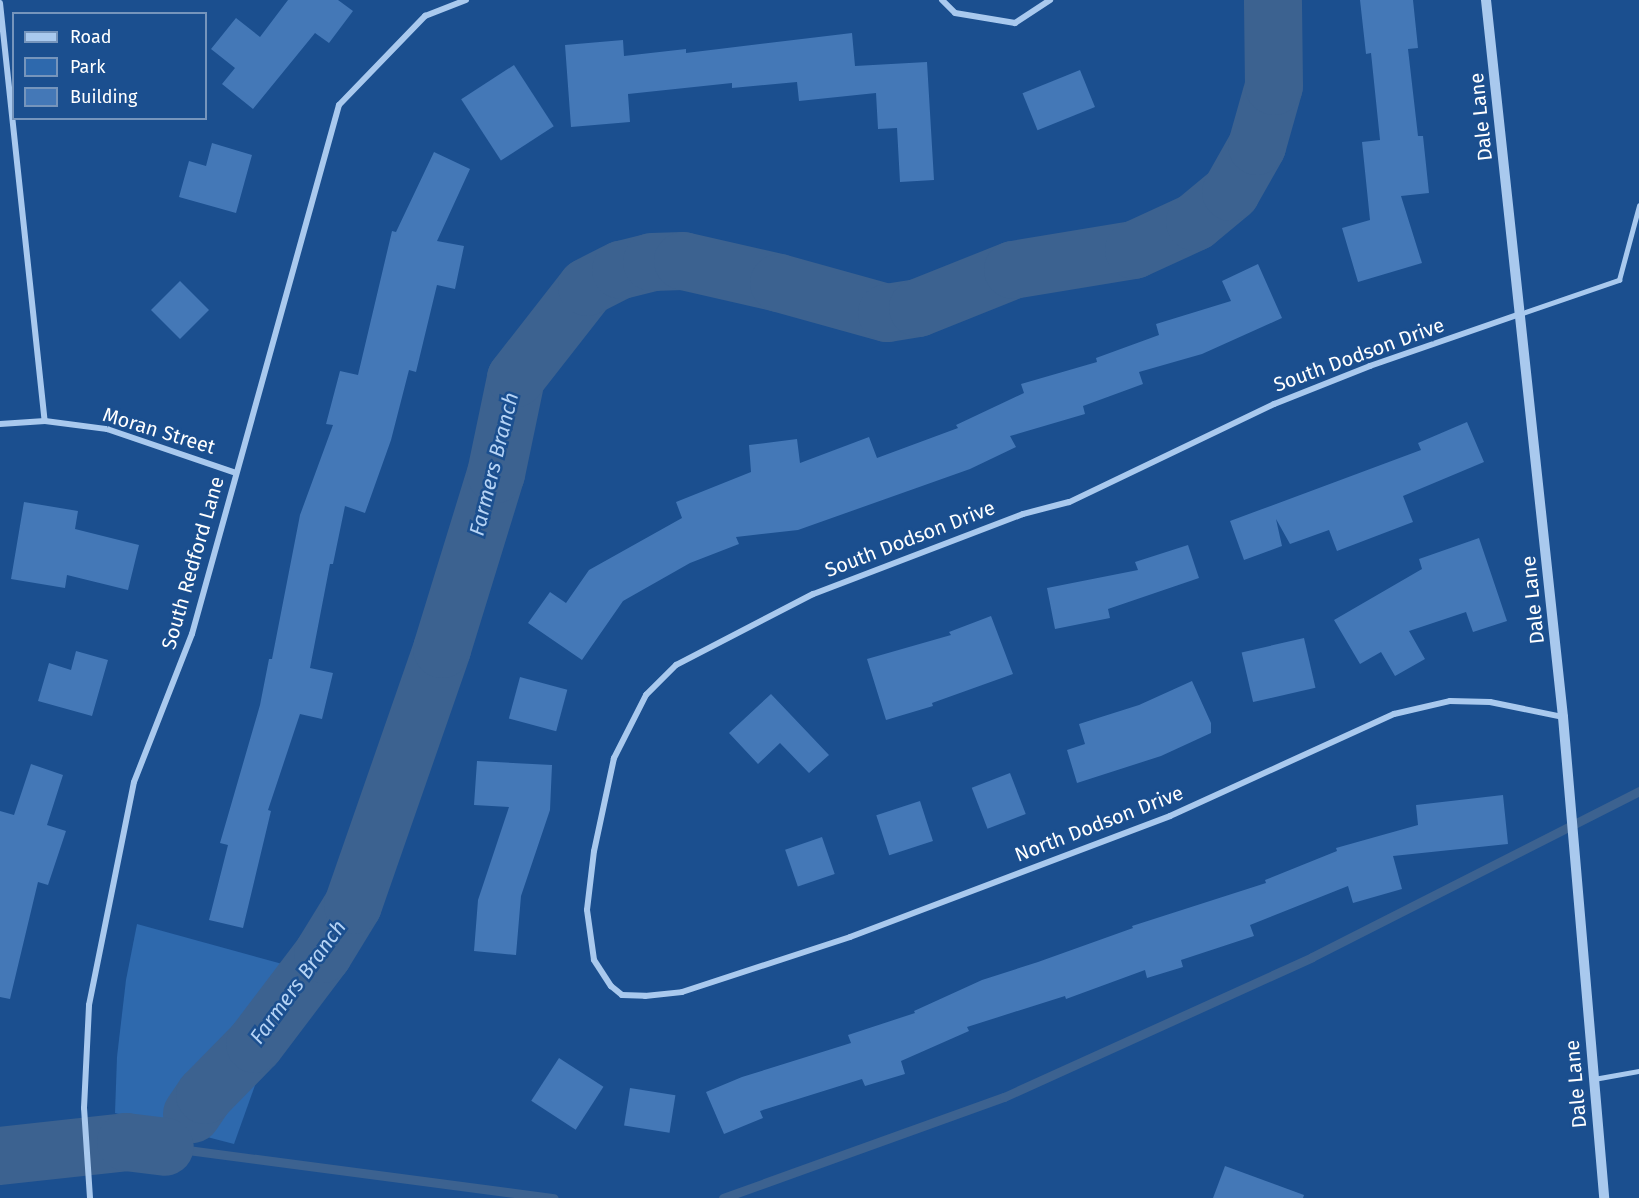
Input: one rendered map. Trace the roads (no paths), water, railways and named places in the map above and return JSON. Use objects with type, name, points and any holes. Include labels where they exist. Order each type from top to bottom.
[{"type":"street","name":"South Redford Lane","points":[[90,1197],[84,1108],[89,1005],[134,782],[192,634],[339,105],[425,16],[466,0]]},
{"type":"street","points":[[942,0],[955,13],[1015,23],[1050,0]]},
{"type":"street","name":"Dale Lane","points":[[1486,0],[1563,717],[1604,1198]]},
{"type":"street","points":[[0,3],[12,114]]},
{"type":"street","points":[[13,120],[45,421]]},
{"type":"street","name":"South Dodson Drive","points":[[645,996],[622,995],[611,986],[594,960],[587,910],[594,851],[614,758],[646,695],[676,665],[813,594],[1023,514],[1069,502],[1274,404],[1370,366],[1520,314]]},
{"type":"street","name":"Moran Street","points":[[0,424],[45,421],[107,429],[236,473]]},
{"type":"street","name":"North Dodson Drive","points":[[645,996],[682,992],[850,937],[1170,816],[1394,714],[1450,701],[1490,702],[1563,717]]},
{"type":"lane","points":[[1520,314],[1618,280],[1639,206]]},
{"type":"lane","points":[[1594,1079],[1639,1071]]},
{"type":"waterway","name":"Farmers Branch","points":[[192,1114],[205,1095],[255,1044],[323,954],[353,905],[442,649],[496,474],[516,378],[587,287],[621,270],[652,262],[683,261],[779,283],[887,313],[918,308],[1013,270],[1134,250],[1195,222],[1231,192],[1257,146],[1274,86],[1273,0]]},
{"type":"waterway","points":[[723,1198],[1004,1097],[1312,957],[1639,791]]},
{"type":"waterway","points":[[165,1147],[183,1127]]},
{"type":"waterway","name":"Farmers Branch","points":[[0,1156],[126,1142],[165,1147]]},
{"type":"waterway","points":[[165,1147],[554,1198]]}]
